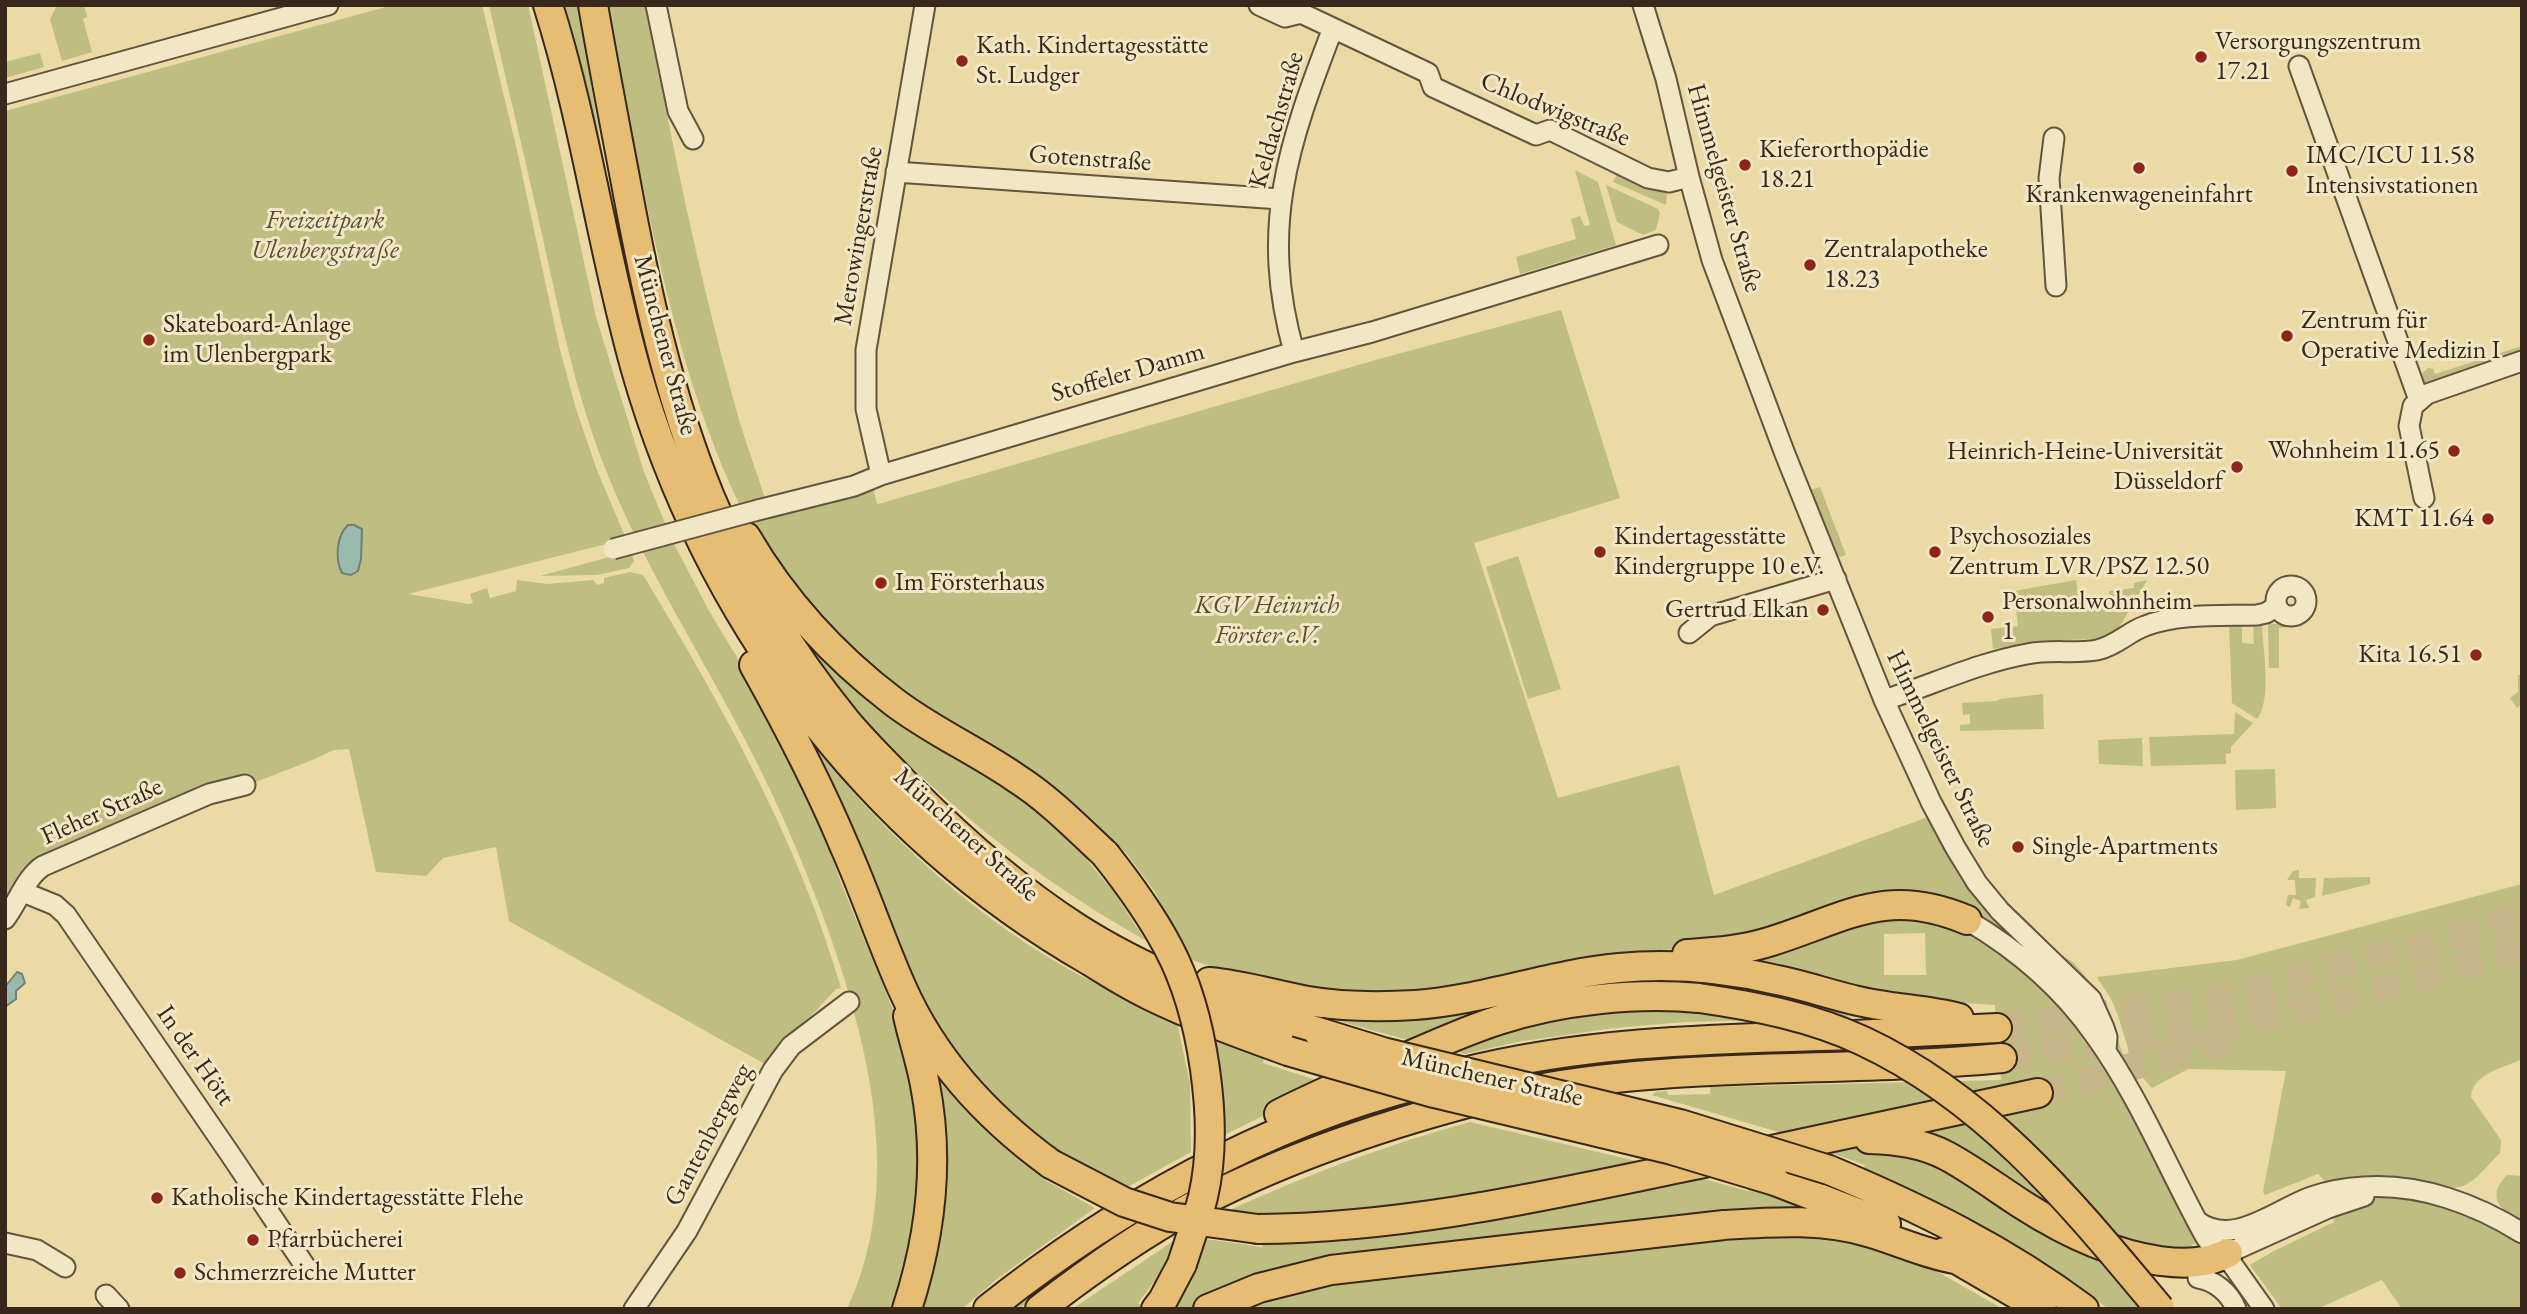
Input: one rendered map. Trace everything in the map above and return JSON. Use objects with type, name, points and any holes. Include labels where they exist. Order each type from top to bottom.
[{"type":"highway","name":"Münchener Straße","points":[[548,5],[567,68],[617,299],[646,402],[677,488],[708,557],[738,611],[784,681],[845,760],[890,809],[942,858],[1007,909],[1067,948],[1145,994],[1214,1025],[1288,1051],[1434,1093],[1584,1127],[1684,1153],[1775,1181],[1902,1230],[1960,1260],[2042,1309]]},
{"type":"highway","name":"Münchener Straße","points":[[593,5],[649,302],[676,397],[702,474],[736,553],[759,596],[810,674],[866,743],[949,828],[1010,882],[1079,929],[1172,979],[1257,1013],[1383,1052],[1680,1124],[1829,1170],[1908,1203],[1976,1238],[2084,1309]]},
{"type":"highway","points":[[702,474],[722,488],[748,540],[784,595],[828,645],[863,678],[897,704],[1020,780],[1054,806],[1105,854],[1131,887],[1169,949],[1196,1028],[1207,1085],[1209,1147],[1203,1196],[1182,1264],[1160,1305]]},
{"type":"highway","points":[[738,611],[748,655],[827,805],[903,990],[925,1031],[972,1096],[1007,1131],[1051,1164],[1124,1202],[1170,1217],[1258,1229],[1307,1229],[1400,1220],[1520,1200],[1839,1137],[2038,1093]]},
{"type":"highway","points":[[1172,979],[1233,984],[1268,993],[1348,1005],[1415,1005],[1480,995],[1580,974],[1651,965],[1685,954],[1745,948],[1866,907],[1907,904],[1930,907],[1967,920]]},
{"type":"highway","points":[[989,1309],[1020,1284],[1100,1229],[1228,1155],[1344,1107],[1407,1087],[1480,1068],[1620,1045],[1740,1037],[1997,1028],[1952,1016],[1854,1000],[1777,979],[1727,970],[1651,965]]},
{"type":"highway","points":[[903,990],[928,1104],[933,1181],[924,1249],[907,1309]]},
{"type":"highway","points":[[1228,1155],[1248,1132],[1292,1108],[1440,1042],[1501,1019],[1544,1009],[1611,999],[1666,995],[1772,1010],[1861,1040],[1927,1076],[1987,1120],[2070,1201],[2160,1309]]},
{"type":"highway","points":[[1040,1309],[1096,1266],[1191,1208],[1273,1170],[1352,1138],[1447,1108],[1561,1084],[1629,1076],[1727,1069],[1937,1065],[2002,1058]]},
{"type":"highway","points":[[1839,1137],[1892,1139],[1921,1145],[1945,1155],[2060,1228],[2139,1258],[2189,1264],[2212,1260],[2233,1241]]},
{"type":"highway","points":[[1208,1309],[1259,1288],[1331,1270],[1724,1225],[1784,1222],[1839,1227],[1869,1232],[1918,1251],[1960,1260]]},
{"type":"street","points":[[5,94],[269,13],[328,5]]},
{"type":"street","points":[[656,5],[678,111],[693,139]]},
{"type":"street","name":"Merowingerstraße","points":[[881,475],[866,409],[866,349],[925,5]]},
{"type":"street","name":"Chlodwigstraße","points":[[1259,5],[1285,17],[1302,9],[1333,28],[1428,73],[1433,87],[1536,135],[1550,130],[1659,182],[1689,177]]},
{"type":"street","name":"Himmelgeister Straße","points":[[1643,5],[1666,79],[1712,260],[1785,454],[1884,700],[1931,802],[1966,865],[2000,911],[2091,999],[2104,1028],[2106,1051],[2151,1130],[2197,1221],[2211,1245],[2233,1241],[2232,1264],[2264,1309]]},
{"type":"street","name":"Keldachstraße","points":[[1294,352],[1281,294],[1278,257],[1280,199],[1296,128],[1333,28]]},
{"type":"street","points":[[2299,66],[2419,400]]},
{"type":"street","points":[[2054,138],[2049,178],[2056,286]]},
{"type":"street","name":"Gotenstraße","points":[[896,172],[1280,199]]},
{"type":"street","name":"Stoffeler Damm","points":[[613,549],[854,486],[881,475],[1294,352],[1372,332],[1658,245]]},
{"type":"street","points":[[2424,498],[2409,426],[2412,411],[2419,400],[2427,394],[2522,361]]},
{"type":"street","points":[[1689,633],[1710,616],[1836,579]]},
{"type":"street","points":[[1884,700],[1997,660],[2030,653],[2095,650],[2121,640],[2143,626],[2197,617],[2257,615],[2277,606]]},
{"type":"street","name":"Fleher Straße","points":[[5,919],[33,872],[43,866],[209,794],[245,785]]},
{"type":"street","name":"In der Hött","points":[[23,892],[55,905],[66,915],[307,1269]]},
{"type":"street","points":[[1967,920],[2008,947],[2037,971],[2078,1013],[2106,1051]]},
{"type":"street","name":"Gantenbergweg","points":[[634,1309],[687,1231],[773,1070],[791,1046],[849,1002]]},
{"type":"street","points":[[2233,1241],[2348,1200],[2384,1193],[2432,1194],[2484,1211],[2522,1233]]},
{"type":"street","points":[[5,1243],[37,1250],[65,1268]]},
{"type":"street","points":[[2198,1278],[2207,1279],[2228,1294],[2236,1309]]},
{"type":"green space","points":[[57,5],[84,5],[87,17],[83,19],[92,52],[62,61],[50,19]]},
{"type":"green space","name":"Freizeitpark Ulenbergstraße","points":[[393,5],[482,5],[516,146],[559,346],[576,409],[597,470],[626,539],[408,594],[469,604],[473,603],[470,594],[487,588],[490,598],[516,591],[517,580],[547,584],[593,580],[597,585],[604,583],[604,578],[630,572],[643,575],[756,775],[803,879],[841,988],[836,989],[812,1015],[785,1038],[770,1067],[509,921],[496,847],[443,858],[426,876],[376,872],[349,749],[334,750],[41,865],[5,918],[5,111]]},
{"type":"green space","points":[[489,5],[528,5],[596,317],[644,472],[672,540],[709,611],[741,664],[822,825],[841,883],[903,1034],[916,1085],[920,1219],[895,1309],[847,1309],[865,1262],[874,1214],[877,1165],[867,1067],[842,970],[811,884],[768,785],[638,541],[603,463],[565,337]]},
{"type":"green space","points":[[564,5],[578,5],[618,239],[652,378],[684,470],[724,558],[773,641],[829,719],[893,791],[963,857],[1040,915],[1124,965],[1168,987],[1306,1040],[1297,1045],[1195,1005],[1135,977],[1054,930],[978,875],[909,813],[845,744],[789,670],[739,591],[697,508],[663,421],[646,370],[619,267]]},
{"type":"green space","points":[[606,5],[647,5],[675,155],[708,304],[738,415],[767,504],[741,508],[692,383],[658,254]]},
{"type":"green space","points":[[40,53],[44,67],[5,78],[5,62]]},
{"type":"green space","points":[[1575,170],[1598,182],[1616,245],[1520,274],[1516,257],[1576,239],[1571,219],[1580,216],[1584,226],[1590,225]]},
{"type":"green space","points":[[1619,170],[1667,191],[1666,205],[1613,182]]},
{"type":"green space","points":[[1606,185],[1658,209],[1660,213],[1656,230],[1643,235],[1617,222]]},
{"type":"green space","name":"KGV Heinrich Förster e.V.","points":[[1561,310],[1620,498],[1474,543],[1558,798],[1679,765],[1714,895],[1928,817],[1948,852],[2053,970],[1958,909],[1705,947],[1603,954],[1521,971],[1458,989],[1382,997],[1256,982],[1189,959],[1155,892],[1127,854],[1108,836],[875,674],[818,621],[756,538],[747,521],[873,487],[877,504],[882,503],[1379,359]]},
{"type":"green space","points":[[2522,346],[2522,354],[2429,387],[2415,380],[2428,368],[2433,369],[2435,374]]},
{"type":"green space","points":[[1820,487],[1846,555],[1836,558],[1810,490]]},
{"type":"green space","points":[[631,551],[634,561],[629,568],[597,575],[540,576]]},
{"type":"green space","points":[[1518,556],[1561,689],[1528,699],[1486,567]]},
{"type":"green space","points":[[2076,580],[2081,611],[2110,607],[2109,591],[2134,588],[2134,583],[2147,580],[2117,631],[2094,639],[2037,641],[1993,649],[1991,629],[2018,626],[2014,591]]},
{"type":"green space","points":[[2253,623],[2262,625],[2266,674],[2262,711],[2257,719],[2232,703],[2229,624],[2242,624],[2242,643],[2254,644]]},
{"type":"green space","points":[[2268,624],[2287,624],[2287,627],[2279,628],[2279,668],[2269,668]]},
{"type":"green space","points":[[793,625],[991,771],[1092,856],[1087,860],[1113,891],[1145,940],[1026,863],[944,796],[855,712],[822,670]]},
{"type":"green space","points":[[2518,675],[2522,675],[2522,704],[2517,708],[2510,698],[2518,692]]},
{"type":"green space","points":[[2043,694],[2044,729],[1960,731],[1960,725],[1970,724],[1970,714],[1963,715],[1962,703]]},
{"type":"green space","points":[[2235,712],[2253,723],[2231,747],[2231,753],[2226,754],[2226,764],[2151,766],[2149,737],[2234,734]]},
{"type":"green space","points":[[805,732],[889,831],[991,919],[1063,966],[1177,1022],[1190,1084],[1191,1152],[1126,1188],[1086,1171],[1001,1114],[931,1021]]},
{"type":"green space","points":[[2142,738],[2143,766],[2099,764],[2098,740]]},
{"type":"green space","points":[[2275,769],[2276,808],[2236,810],[2235,770]]},
{"type":"green space","points":[[2299,870],[2299,878],[2316,878],[2315,897],[2306,900],[2309,908],[2299,909],[2301,901],[2293,898],[2290,907],[2286,905],[2288,895],[2296,895],[2295,880],[2287,880],[2293,871]]},
{"type":"green space","points":[[2370,877],[2370,884],[2322,896],[2324,878]]},
{"type":"green space","points":[[2522,884],[2522,1059],[2483,1077],[2473,1089],[2471,1097],[2501,1140],[2500,1153],[2474,1180],[2459,1187],[2328,1184],[2318,1174],[2265,1195],[2263,1192],[2286,1071],[2188,1069],[2152,1088],[2137,1067],[2112,1001],[2097,977],[2237,960]]},
{"type":"green space","points":[[1937,914],[2002,949],[2056,997],[2098,1053],[2128,1105],[2204,1254],[2195,1243],[2190,1247],[2196,1256],[2124,1248],[1992,1111],[1785,1134],[1652,1095],[1667,1091],[1668,1095],[1710,1094],[1710,1087],[2001,1080],[1995,1005],[1915,1000],[1734,963],[1839,920]],"holes":[[[1925,933],[1926,975],[1884,975],[1884,934]]]},
{"type":"green space","points":[[2063,956],[2074,963],[2102,997],[2112,1017],[2121,1050],[2133,1072],[2131,1076],[2121,1058],[2113,1029]]},
{"type":"green space","points":[[1716,978],[1867,1017],[1831,1016],[1699,987],[1419,1043],[1282,1007],[1604,979]]},
{"type":"green space","points":[[1646,1004],[1761,1020],[1614,1028],[1517,1042],[1465,1054],[1440,1048],[1526,1020]]},
{"type":"green space","points":[[1211,1039],[1264,1058],[1263,1063],[1329,1084],[1222,1136]]},
{"type":"green space","points":[[1729,1052],[1753,1053],[1631,1062],[1546,1073],[1534,1070],[1589,1062]]},
{"type":"green space","points":[[934,1069],[987,1127],[1047,1176],[1045,1180],[1095,1208],[997,1279],[962,1309],[917,1309]]},
{"type":"green space","points":[[1398,1103],[1409,1106],[1218,1181],[1219,1175],[1312,1134]]},
{"type":"green space","points":[[1965,1117],[2008,1154],[2081,1231],[2034,1206],[1953,1153],[1902,1135],[1902,1130],[1907,1129],[1908,1134],[1933,1130],[1932,1124]]},
{"type":"green space","points":[[1470,1122],[1645,1163],[1455,1202],[1304,1220],[1223,1213],[1345,1162]]},
{"type":"green space","points":[[1864,1144],[1905,1147],[2097,1249],[2146,1309],[2109,1309],[2003,1238],[1943,1205],[1863,1169],[1865,1165],[1827,1151]]},
{"type":"green space","points":[[2507,1175],[2522,1176],[2522,1223],[2498,1203],[2497,1190]]},
{"type":"green space","points":[[1697,1177],[1748,1191],[1750,1187],[1849,1221],[1810,1217],[1216,1298],[1194,1309],[1173,1309],[1206,1239],[1262,1247],[1263,1242]]},
{"type":"green space","points":[[2379,1196],[2419,1200],[2454,1210],[2522,1242],[2522,1309],[2402,1309],[2382,1280],[2317,1309],[2282,1309],[2250,1265],[2334,1222],[2332,1213],[2361,1200]]},
{"type":"green space","points":[[1133,1222],[1140,1224],[1019,1309],[1012,1309],[1065,1267]]},
{"type":"green space","points":[[1774,1234],[1851,1240],[1915,1259],[2003,1309],[1238,1309],[1318,1285],[1710,1237]]},
{"type":"green space","points":[[1175,1240],[1157,1278],[1138,1303],[1143,1307],[1141,1309],[1072,1309]]},
{"type":"water","points":[[348,525],[362,529],[361,559],[358,571],[351,575],[342,573],[338,555],[341,535]]},
{"type":"water","points":[[17,972],[22,974],[25,983],[16,991],[16,999],[5,1007],[5,987]]},
{"type":"tunnel","points":[[1997,1028],[2249,992],[2522,917]]},
{"type":"tunnel","points":[[2002,1058],[2157,1037],[2249,1020],[2386,988],[2522,949]]},
{"type":"tunnel","points":[[2038,1093],[2231,1039]]},
{"type":"place","name":"Versorgungszentrum 17.21","points":[[2201,57]]},
{"type":"place","name":"Kath. Kindertagesstätte St. Ludger","points":[[962,61]]},
{"type":"place","name":"Kieferorthopädie 18.21","points":[[1745,165]]},
{"type":"place","name":"Krankenwageneinfahrt","points":[[2139,168]]},
{"type":"place","name":"IMC/ICU 11.58 Intensivstationen","points":[[2292,171]]},
{"type":"place","name":"Zentralapotheke 18.23","points":[[1810,265]]},
{"type":"place","name":"Zentrum für Operative Medizin I","points":[[2287,336]]},
{"type":"place","name":"Skateboard-Anlage im Ulenbergpark","points":[[149,340]]},
{"type":"place","name":"Wohnheim 11.65","points":[[2454,451]]},
{"type":"place","name":"Heinrich-Heine-Universität Düsseldorf","points":[[2237,467]]},
{"type":"place","name":"KMT 11.64","points":[[2488,519]]},
{"type":"place","name":"Kindertagesstätte Kindergruppe 10 e.V.","points":[[1600,552]]},
{"type":"place","name":"Psychosoziales Zentrum LVR/PSZ 12.50","points":[[1935,552]]},
{"type":"place","name":"Im Försterhaus","points":[[881,583]]},
{"type":"place","name":"Gertrud Elkan","points":[[1823,610]]},
{"type":"place","name":"Personalwohnheim 1","points":[[1988,617]]},
{"type":"place","name":"Kita 16.51","points":[[2476,655]]},
{"type":"place","name":"Single-Apartments","points":[[2018,847]]},
{"type":"place","name":"Katholische Kindertagesstätte Flehe","points":[[157,1198]]},
{"type":"place","name":"Pfarrbücherei","points":[[253,1240]]},
{"type":"place","name":"Schmerzreiche Mutter","points":[[180,1273]]}]
